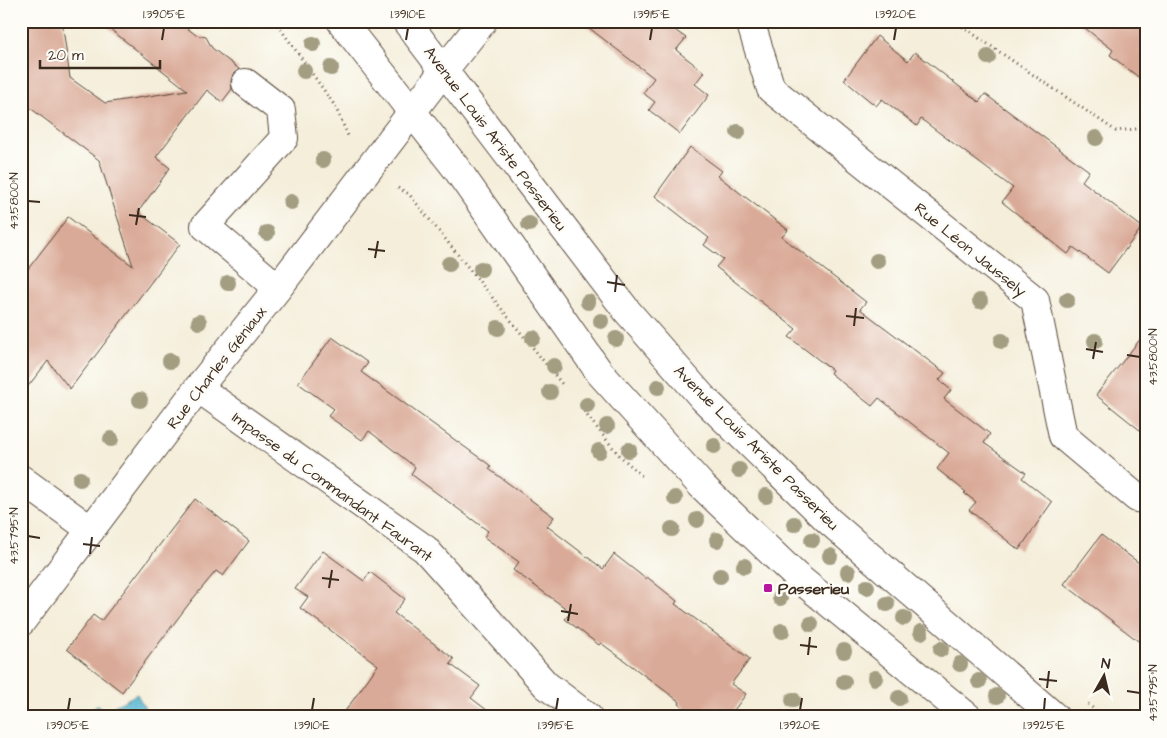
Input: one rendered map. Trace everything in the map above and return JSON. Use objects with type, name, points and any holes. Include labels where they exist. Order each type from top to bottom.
[{"type":"street","points":[[341,21],[456,168],[600,372],[702,486],[795,575],[968,717]]},
{"type":"street","name":"Avenue Louis Ariste Passerieu","points":[[406,21],[627,310],[703,398],[829,521],[1054,717]]},
{"type":"street","name":"Rue Charles Géniaux","points":[[21,622],[198,388],[278,288],[483,21]]},
{"type":"street","name":"Rue Léon Jaussely","points":[[752,25],[770,89],[1035,300],[1063,436],[1138,498],[1146,500]]},
{"type":"street","points":[[246,83],[281,110],[284,138],[205,226],[278,288]]},
{"type":"street","name":"Impasse du Commandant Faurant","points":[[198,388],[425,549],[546,685],[588,717]]},
{"type":"street","points":[[21,479],[91,530]]},
{"type":"path","points":[[275,21],[335,106],[352,143]]},
{"type":"path","points":[[752,25],[846,21]]},
{"type":"path","points":[[954,21],[1116,131],[1146,128]]},
{"type":"water","points":[[137,694],[148,714],[144,717],[95,717],[91,709],[99,705],[103,712]]},
{"type":"building","points":[[21,21],[62,21],[70,78],[105,103],[187,90],[100,21],[178,21],[196,35],[206,37],[212,48],[239,69],[233,74],[231,81],[232,89],[222,102],[207,90],[156,157],[170,168],[138,212],[180,244],[70,389],[48,361],[21,395],[21,278],[68,217],[133,266],[99,160],[21,101]]},
{"type":"building","points":[[580,21],[662,21],[686,38],[676,50],[704,72],[695,84],[709,95],[680,134],[649,110],[655,102],[643,93],[654,78]]},
{"type":"building","points":[[1076,21],[1146,21],[1146,83],[1110,55],[1113,50]]},
{"type":"building","points":[[877,36],[908,61],[915,52],[979,102],[985,94],[1089,171],[1082,181],[1142,227],[1108,273],[1073,247],[1068,254],[1002,202],[1013,188],[921,119],[917,126],[882,99],[876,106],[844,80]]},
{"type":"building","points":[[690,147],[722,171],[718,176],[788,230],[782,237],[866,302],[860,309],[945,373],[939,380],[951,390],[944,399],[990,434],[984,443],[1026,473],[1022,478],[1052,502],[1019,550],[969,510],[976,502],[937,469],[949,453],[879,398],[872,406],[830,373],[832,370],[789,337],[796,329],[716,267],[723,259],[704,245],[709,238],[655,196]]},
{"type":"building","points":[[1146,332],[1146,435],[1096,395]]},
{"type":"building","points":[[332,337],[368,363],[361,372],[491,466],[489,469],[554,517],[547,526],[603,569],[614,554],[677,601],[675,604],[750,659],[731,684],[746,694],[729,717],[696,717],[679,704],[680,702],[601,643],[599,645],[565,619],[571,612],[513,570],[519,562],[484,537],[488,531],[411,474],[415,467],[369,431],[362,440],[328,416],[334,409],[298,383]]},
{"type":"building","points":[[195,499],[249,541],[223,576],[216,571],[122,692],[67,649],[93,615],[101,621]]},
{"type":"building","points":[[1101,535],[1146,568],[1146,647],[1064,584]]},
{"type":"building","points":[[323,551],[364,581],[370,572],[405,599],[394,613],[454,659],[450,664],[480,686],[471,698],[496,717],[341,717],[378,665],[300,608],[308,597],[295,589]]},
{"type":"place","name":"Passerieu","points":[[768,588]]}]
